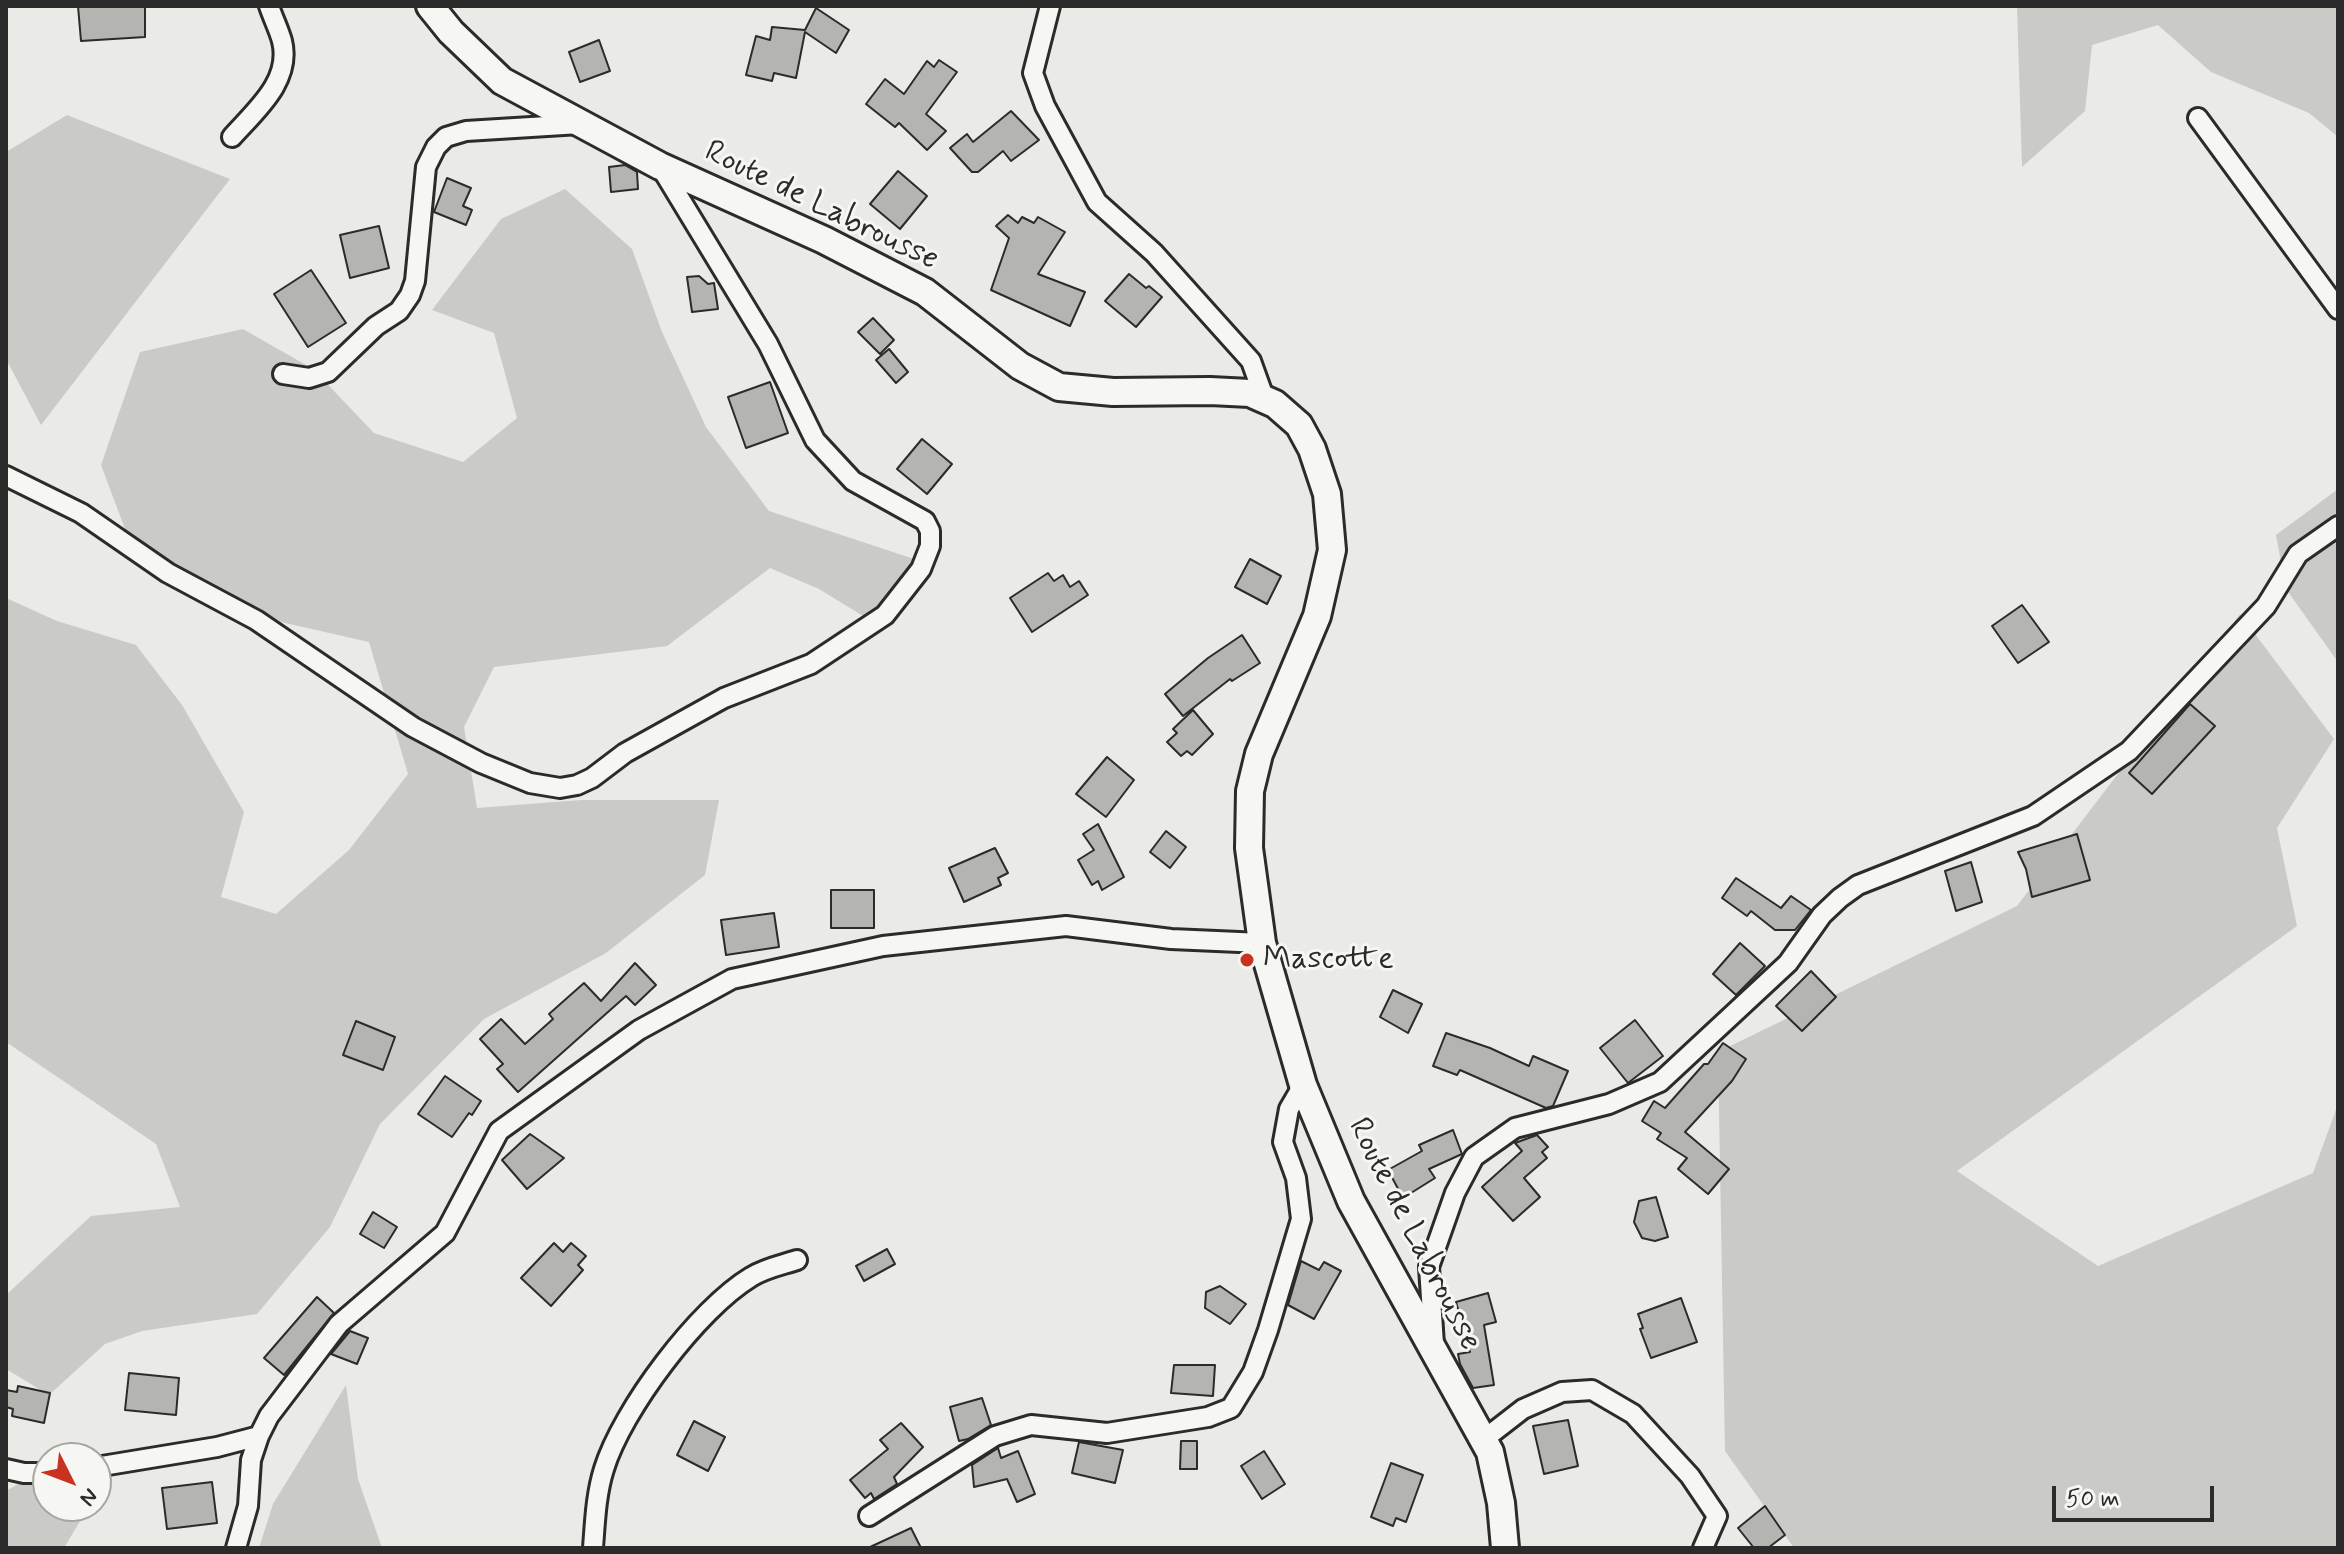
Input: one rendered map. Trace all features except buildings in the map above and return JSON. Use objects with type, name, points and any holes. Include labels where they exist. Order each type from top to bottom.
[{"type":"street","points":[[232,137],[274,90],[282,69],[283,44],[269,6]]},
{"type":"street","name":"Route de Labrousse","points":[[430,6],[451,32],[502,81],[660,166],[824,240],[925,292],[1020,366],[1059,387],[1113,392],[1250,393],[1275,404],[1299,425],[1312,449],[1327,494],[1332,550],[1317,616],[1259,754],[1250,791],[1249,848],[1262,943],[1303,1085],[1351,1201],[1490,1452],[1501,1503],[1505,1548]]},
{"type":"street","points":[[1050,6],[1033,73],[1045,106],[1097,202],[1154,253],[1251,361],[1265,400]]},
{"type":"street","points":[[2198,118],[2338,309]]},
{"type":"street","points":[[283,374],[309,378],[328,372],[370,332],[399,311],[415,281],[426,167],[436,147],[446,137],[466,131],[580,124]]},
{"type":"street","points":[[6,476],[50,495],[168,573],[288,640],[413,727],[481,763],[530,783],[560,788],[592,778],[625,753],[724,698],[811,664],[885,615],[921,569],[930,546],[930,531],[925,521],[853,481],[815,440],[768,344],[660,166]]},
{"type":"street","points":[[1435,1356],[1429,1267],[1455,1193],[1474,1157],[1515,1128],[1609,1104],[1660,1082],[1788,963],[1822,915],[1858,885],[2033,816],[2129,751],[2266,606],[2298,554],[2338,526]]},
{"type":"street","points":[[236,1548],[248,1506],[251,1460],[259,1436],[269,1416],[339,1324],[445,1233],[499,1131],[639,1030],[732,979],[883,946],[1066,926],[1171,939],[1262,943]]},
{"type":"street","points":[[869,1516],[995,1436],[1031,1425],[1107,1433],[1208,1417],[1231,1408],[1253,1372],[1301,1219],[1296,1178],[1283,1142],[1289,1109],[1303,1085]]},
{"type":"street","points":[[593,1548],[604,1469],[619,1435],[650,1384],[686,1337],[728,1294],[751,1277],[797,1260]]},
{"type":"street","points":[[1483,1440],[1523,1409],[1562,1392],[1592,1390],[1633,1414],[1690,1476],[1717,1516],[1703,1548]]},
{"type":"street","points":[[112,1464],[217,1447],[259,1436]]},
{"type":"street","points":[[6,1469],[32,1473]]},
{"type":"shaded area","points":[[2017,6],[2338,6],[2338,137],[2309,113],[2211,72],[2158,25],[2092,45],[2085,111],[2022,167]]},
{"type":"shaded area","points":[[67,115],[230,179],[41,425],[6,359],[6,152]]},
{"type":"shaded area","points":[[565,189],[632,249],[662,332],[706,427],[769,511],[920,561],[868,619],[819,589],[770,568],[667,646],[494,667],[464,727],[477,808],[581,800],[719,800],[705,875],[606,953],[484,1019],[380,1124],[330,1227],[257,1314],[142,1331],[105,1344],[49,1395],[6,1369],[6,1295],[91,1216],[180,1207],[156,1144],[6,1042],[6,598],[57,621],[136,645],[182,705],[244,812],[221,897],[276,914],[349,850],[408,774],[369,642],[281,622],[172,563],[125,529],[101,465],[140,352],[243,329],[313,369],[374,433],[463,462],[517,418],[494,333],[432,310],[501,219]]},
{"type":"shaded area","points":[[2338,489],[2338,662],[2286,589],[2276,535]]},
{"type":"shaded area","points":[[2240,614],[2334,739],[2277,828],[2297,926],[1957,1171],[2098,1266],[2313,1173],[2338,1104],[2338,1548],[1794,1548],[1725,1451],[1718,1052],[2017,906]]},
{"type":"shaded area","points":[[346,1385],[358,1479],[382,1548],[259,1548],[273,1504]]},
{"type":"shaded area","points":[[32,1479],[32,1522],[79,1522],[64,1548],[6,1548],[6,1491]]},
{"type":"place","name":"Mascotte","points":[[1247,960]]}]
